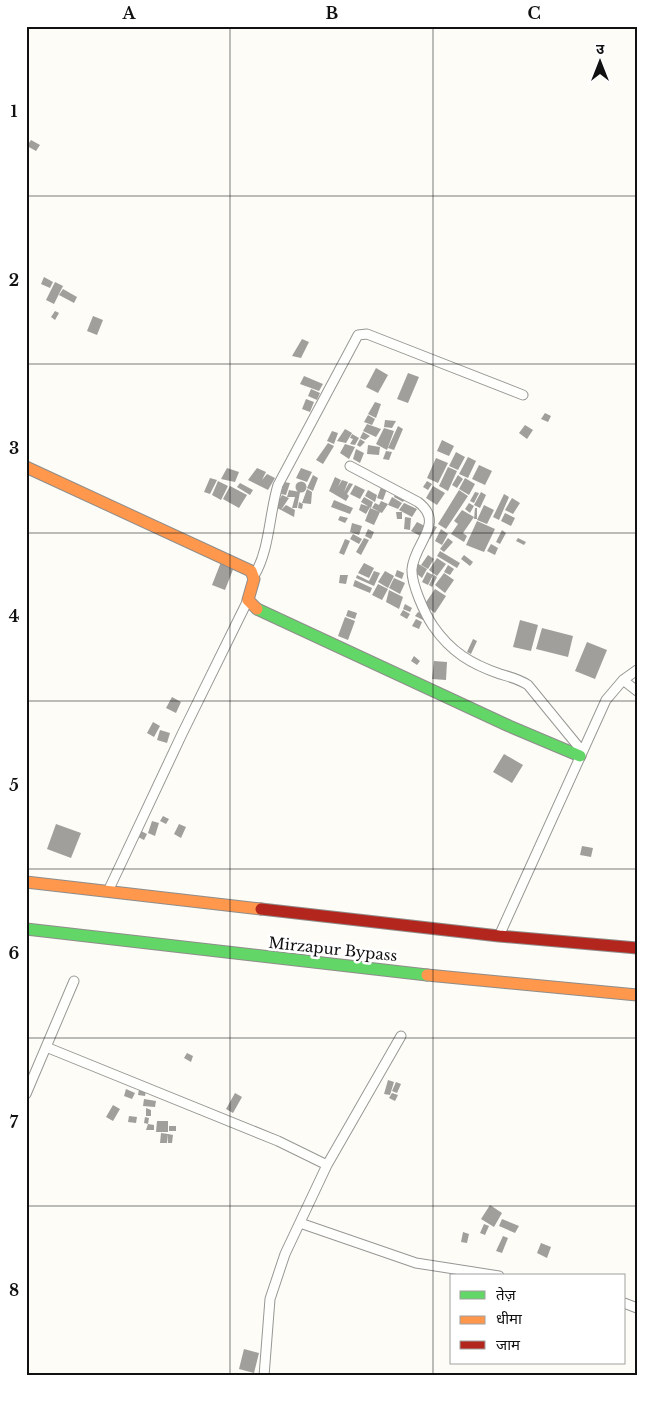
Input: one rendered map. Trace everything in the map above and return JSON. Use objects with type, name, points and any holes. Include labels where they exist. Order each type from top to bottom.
[{"type":"main road","points":[[26,467],[250,571],[254,576],[248,600],[250,605],[509,726],[581,753]]},
{"type":"main road","points":[[26,882],[499,936],[637,948]]},
{"type":"main road","name":"Mirzapur Bypass","points":[[26,929],[473,980],[637,995]]},
{"type":"street","points":[[254,576],[263,555],[278,485],[358,335],[367,334],[524,395]]},
{"type":"street","points":[[350,466],[426,508],[430,522],[414,560],[412,573],[426,613],[441,636],[470,663],[518,679],[528,685],[581,753]]},
{"type":"street","points":[[110,887],[206,683],[248,600]]},
{"type":"street","points":[[499,936],[606,700],[623,680],[637,670]]},
{"type":"street","points":[[623,680],[637,691]]},
{"type":"street","points":[[26,1094],[74,982]]},
{"type":"street","points":[[264,1376],[270,1299],[276,1277],[327,1166],[401,1036]]},
{"type":"street","points":[[46,1047],[278,1140],[327,1166]]},
{"type":"street","points":[[300,1223],[416,1263],[485,1274]]},
{"type":"building","points":[[31,140],[40,145],[36,151],[27,146]]},
{"type":"building","points":[[44,277],[53,282],[50,288],[41,284]]},
{"type":"building","points":[[55,282],[63,286],[54,304],[46,300]]},
{"type":"building","points":[[63,289],[77,297],[74,303],[59,295]]},
{"type":"building","points":[[55,311],[59,313],[55,320],[51,317]]},
{"type":"building","points":[[93,316],[103,320],[97,335],[87,331]]},
{"type":"building","points":[[302,339],[309,342],[301,358],[292,356]]},
{"type":"building","points":[[376,368],[388,375],[378,393],[366,387]]},
{"type":"building","points":[[408,373],[419,377],[408,403],[397,399]]},
{"type":"building","points":[[304,376],[323,384],[319,391],[300,384]]},
{"type":"building","points":[[311,389],[320,393],[317,400],[308,396]]},
{"type":"building","points":[[306,399],[314,402],[310,412],[302,409]]},
{"type":"building","points":[[375,402],[381,404],[376,418],[368,414]]},
{"type":"building","points":[[545,413],[551,416],[548,422],[541,419]]},
{"type":"building","points":[[368,415],[375,419],[372,425],[364,422]]},
{"type":"building","points":[[385,420],[396,421],[392,428],[384,427]]},
{"type":"building","points":[[367,424],[381,429],[376,437],[363,431]]},
{"type":"building","points":[[525,425],[533,430],[527,439],[519,433]]},
{"type":"building","points":[[398,426],[403,429],[394,450],[388,448]]},
{"type":"building","points":[[384,428],[394,431],[387,450],[376,444]]},
{"type":"building","points":[[345,429],[352,433],[346,443],[337,441]]},
{"type":"building","points":[[332,431],[338,433],[334,444],[327,441]]},
{"type":"building","points":[[363,432],[370,436],[365,440],[360,438]]},
{"type":"building","points":[[352,434],[359,438],[355,445],[350,444],[353,439],[350,438]]},
{"type":"building","points":[[360,439],[365,442],[360,447],[357,445]]},
{"type":"building","points":[[442,440],[454,446],[449,456],[437,451]]},
{"type":"building","points":[[328,443],[334,446],[323,464],[316,460]]},
{"type":"building","points":[[345,444],[355,447],[349,459],[340,453]]},
{"type":"building","points":[[368,445],[380,447],[379,455],[367,454]]},
{"type":"building","points":[[356,449],[364,453],[360,463],[353,459]]},
{"type":"building","points":[[386,451],[392,452],[389,460],[383,459]]},
{"type":"building","points":[[456,452],[465,457],[458,470],[449,466]]},
{"type":"building","points":[[468,457],[476,461],[468,478],[459,474]]},
{"type":"building","points":[[436,458],[448,463],[438,483],[427,478]]},
{"type":"building","points":[[479,465],[492,471],[485,485],[472,479]]},
{"type":"building","points":[[448,467],[457,471],[448,491],[439,486]]},
{"type":"building","points":[[227,468],[239,472],[235,482],[221,479]]},
{"type":"building","points":[[257,468],[266,472],[262,480],[267,474],[275,478],[268,490],[248,480]]},
{"type":"building","points":[[301,468],[312,472],[307,482],[296,478]]},
{"type":"building","points":[[313,475],[318,478],[313,491],[307,488]]},
{"type":"building","points":[[458,475],[463,479],[457,488],[452,485]]},
{"type":"building","points":[[335,477],[341,480],[338,487],[342,480],[348,482],[344,492],[349,483],[353,484],[347,494],[349,496],[346,501],[329,491]]},
{"type":"building","points":[[210,478],[217,480],[210,494],[204,492]]},
{"type":"building","points":[[465,478],[475,484],[469,495],[459,489]]},
{"type":"building","points":[[218,481],[228,486],[221,500],[212,495]]},
{"type":"building","points":[[301,481],[307,487],[301,493],[295,487]]},
{"type":"building","points":[[427,481],[432,484],[428,490],[423,487]]},
{"type":"building","points":[[284,482],[290,483],[286,495],[281,494]]},
{"type":"building","points":[[240,483],[253,490],[250,495],[237,487]]},
{"type":"building","points":[[355,485],[365,490],[360,499],[350,494]]},
{"type":"building","points":[[230,486],[247,495],[239,508],[223,499]]},
{"type":"building","points":[[433,486],[445,493],[437,505],[426,498]]},
{"type":"building","points":[[381,487],[387,489],[383,500],[377,498]]},
{"type":"building","points":[[307,489],[312,492],[311,504],[302,503]]},
{"type":"building","points":[[289,490],[300,492],[297,508],[292,508],[295,497],[287,497]]},
{"type":"building","points":[[368,490],[377,495],[375,502],[365,496]]},
{"type":"building","points":[[459,490],[468,496],[446,529],[438,524]]},
{"type":"building","points":[[396,491],[406,497],[403,502],[394,497]]},
{"type":"building","points":[[475,492],[479,493],[474,503],[470,501]]},
{"type":"building","points":[[481,492],[486,495],[480,508],[474,505]]},
{"type":"building","points":[[504,494],[509,497],[499,520],[493,517]]},
{"type":"building","points":[[282,495],[289,498],[281,510],[275,507]]},
{"type":"building","points":[[364,497],[373,502],[371,508],[361,502]]},
{"type":"building","points":[[392,497],[402,503],[398,509],[388,505]]},
{"type":"building","points":[[512,498],[520,503],[513,514],[505,510]]},
{"type":"building","points":[[334,500],[353,508],[350,514],[331,507]]},
{"type":"building","points":[[381,501],[388,504],[382,513],[372,508],[375,503],[379,505]]},
{"type":"building","points":[[299,502],[303,504],[302,509],[298,508]]},
{"type":"building","points":[[404,503],[417,509],[412,517],[399,510]]},
{"type":"building","points":[[469,503],[474,506],[470,513],[465,509]]},
{"type":"building","points":[[361,504],[370,507],[366,514],[359,510]]},
{"type":"building","points":[[286,505],[295,510],[294,517],[281,510]]},
{"type":"building","points":[[484,505],[494,510],[487,524],[477,520]]},
{"type":"building","points":[[370,508],[380,512],[374,525],[365,521]]},
{"type":"building","points":[[475,508],[477,508],[477,519],[474,519]]},
{"type":"building","points":[[462,510],[474,517],[463,533],[467,536],[464,542],[451,534],[458,524],[454,521]]},
{"type":"building","points":[[396,512],[402,512],[402,519],[397,519]]},
{"type":"building","points":[[505,513],[515,518],[511,526],[501,521]]},
{"type":"building","points":[[340,516],[348,518],[345,523],[338,520]]},
{"type":"building","points":[[405,517],[411,518],[410,530],[404,529]]},
{"type":"building","points":[[477,521],[495,529],[484,552],[466,545]]},
{"type":"building","points":[[417,522],[427,527],[422,537],[411,531]]},
{"type":"building","points":[[352,523],[362,526],[359,535],[350,532]]},
{"type":"building","points":[[431,525],[437,527],[430,539],[425,536]]},
{"type":"building","points":[[368,529],[374,532],[371,539],[365,536]]},
{"type":"building","points":[[441,529],[448,534],[442,545],[435,541]]},
{"type":"building","points":[[502,530],[506,533],[500,544],[496,542]]},
{"type":"building","points":[[353,534],[362,539],[359,544],[350,539]]},
{"type":"building","points":[[364,538],[369,540],[361,555],[356,552]]},
{"type":"building","points":[[448,538],[453,542],[444,552],[440,549]]},
{"type":"building","points":[[518,538],[526,542],[524,545],[516,541]]},
{"type":"building","points":[[345,539],[350,541],[344,555],[339,553]]},
{"type":"building","points":[[491,544],[498,548],[495,555],[487,551]]},
{"type":"building","points":[[440,551],[460,563],[457,568],[437,556]]},
{"type":"building","points":[[428,555],[434,559],[428,569],[421,565]]},
{"type":"building","points":[[464,555],[473,562],[470,566],[461,559]]},
{"type":"building","points":[[437,558],[446,564],[437,576],[429,570]]},
{"type":"building","points":[[221,562],[234,567],[225,590],[212,585]]},
{"type":"building","points":[[415,562],[427,569],[422,578],[412,570]]},
{"type":"building","points":[[364,563],[374,568],[369,578],[358,573]]},
{"type":"building","points":[[448,565],[454,569],[450,575],[444,572]]},
{"type":"building","points":[[397,570],[404,573],[402,579],[395,576]]},
{"type":"building","points":[[374,571],[380,573],[374,586],[356,578],[357,575],[369,581]]},
{"type":"building","points":[[385,571],[394,576],[388,588],[378,582]]},
{"type":"building","points":[[427,572],[433,575],[428,585],[422,582]]},
{"type":"building","points":[[444,573],[454,580],[445,593],[435,585]]},
{"type":"building","points":[[340,575],[348,575],[346,584],[339,583]]},
{"type":"building","points":[[434,575],[437,577],[432,587],[429,585]]},
{"type":"building","points":[[394,578],[405,583],[400,594],[389,588]]},
{"type":"building","points":[[355,580],[372,588],[370,593],[353,586]]},
{"type":"building","points":[[378,584],[388,589],[382,600],[372,595]]},
{"type":"building","points":[[435,589],[446,596],[435,613],[424,605]]},
{"type":"building","points":[[389,590],[403,597],[399,609],[386,602]]},
{"type":"building","points":[[405,604],[412,608],[410,612],[403,609]]},
{"type":"building","points":[[348,610],[357,613],[355,619],[346,616]]},
{"type":"building","points":[[403,610],[410,614],[407,619],[400,615]]},
{"type":"building","points":[[418,612],[425,616],[423,620],[415,616]]},
{"type":"building","points":[[345,617],[355,621],[348,640],[338,636]]},
{"type":"building","points":[[416,619],[422,622],[419,629],[412,626]]},
{"type":"building","points":[[520,620],[538,625],[531,651],[513,647]]},
{"type":"building","points":[[542,628],[573,636],[568,657],[536,649]]},
{"type":"building","points":[[473,639],[477,641],[471,654],[467,652]]},
{"type":"building","points":[[587,642],[607,650],[595,679],[575,671]]},
{"type":"building","points":[[414,656],[420,661],[417,665],[411,661]]},
{"type":"building","points":[[434,661],[447,662],[446,680],[432,679]]},
{"type":"building","points":[[172,697],[181,702],[176,713],[166,708]]},
{"type":"building","points":[[153,722],[160,726],[154,737],[147,733]]},
{"type":"building","points":[[160,730],[170,733],[167,743],[157,740]]},
{"type":"building","points":[[504,754],[523,765],[512,783],[493,772]]},
{"type":"building","points":[[163,816],[169,819],[166,824],[160,821]]},
{"type":"building","points":[[152,821],[159,823],[155,836],[148,833]]},
{"type":"building","points":[[56,824],[81,833],[71,858],[47,849]]},
{"type":"building","points":[[179,824],[186,827],[181,838],[174,834]]},
{"type":"building","points":[[139,830],[147,834],[144,840],[136,836]]},
{"type":"building","points":[[582,846],[593,848],[591,857],[580,855]]},
{"type":"building","points":[[187,1053],[193,1056],[191,1062],[184,1058]]},
{"type":"building","points":[[388,1080],[394,1082],[390,1095],[384,1094]]},
{"type":"building","points":[[396,1082],[401,1084],[397,1093],[392,1091]]},
{"type":"building","points":[[126,1089],[135,1093],[132,1099],[124,1096]]},
{"type":"building","points":[[139,1089],[146,1091],[145,1096],[138,1095]]},
{"type":"building","points":[[235,1093],[242,1097],[233,1113],[226,1109]]},
{"type":"building","points":[[392,1093],[398,1095],[395,1101],[389,1098]]},
{"type":"building","points":[[144,1099],[156,1101],[155,1107],[143,1106]]},
{"type":"building","points":[[113,1105],[120,1109],[113,1121],[106,1117]]},
{"type":"building","points":[[146,1108],[151,1110],[151,1116],[146,1116]]},
{"type":"building","points":[[129,1116],[137,1117],[136,1123],[128,1122]]},
{"type":"building","points":[[145,1117],[149,1118],[148,1124],[144,1123]]},
{"type":"building","points":[[157,1121],[168,1121],[168,1132],[156,1132]]},
{"type":"building","points":[[148,1124],[154,1125],[154,1130],[146,1130]]},
{"type":"building","points":[[169,1126],[176,1126],[176,1131],[169,1131]]},
{"type":"building","points":[[161,1133],[168,1134],[167,1143],[160,1143]]},
{"type":"building","points":[[168,1134],[173,1135],[172,1143],[168,1143]]},
{"type":"building","points":[[490,1205],[502,1213],[494,1227],[481,1219]]},
{"type":"building","points":[[502,1219],[519,1226],[515,1233],[499,1226]]},
{"type":"building","points":[[484,1224],[489,1226],[485,1235],[480,1233]]},
{"type":"building","points":[[463,1232],[469,1234],[467,1243],[461,1242]]},
{"type":"building","points":[[503,1236],[508,1238],[502,1253],[496,1251]]},
{"type":"building","points":[[541,1243],[551,1247],[547,1258],[537,1253]]},
{"type":"building","points":[[244,1349],[259,1353],[254,1373],[239,1369]]},
{"type":"traffic: fast","points":[[257,609],[509,726],[580,756]]},
{"type":"traffic: fast","points":[[26,929],[427,975]]},
{"type":"traffic: slow","points":[[26,467],[251,571],[254,579],[248,600],[257,609]]},
{"type":"traffic: slow","points":[[26,882],[261,909]]},
{"type":"traffic: slow","points":[[427,975],[637,995]]},
{"type":"traffic: jam","points":[[261,909],[499,936],[637,948]]}]
